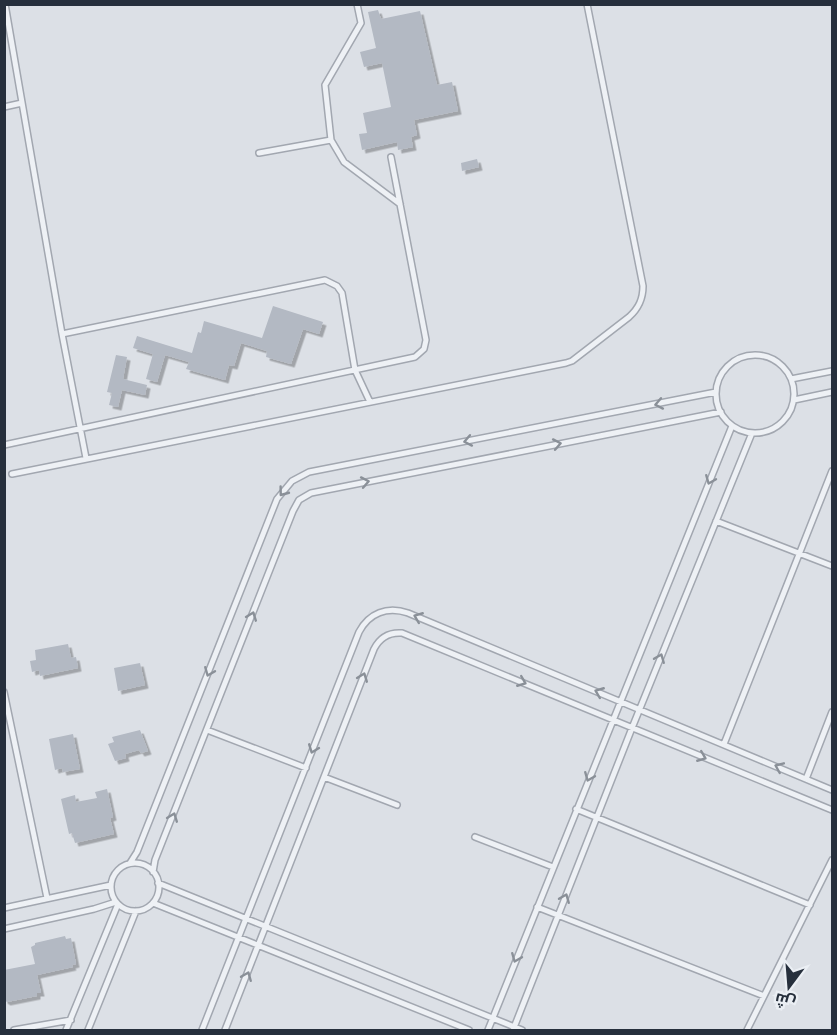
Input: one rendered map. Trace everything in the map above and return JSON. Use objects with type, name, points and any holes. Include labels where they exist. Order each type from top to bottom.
[{"type":"lane","points":[[5,4],[62,334],[86,458]]},
{"type":"lane","points":[[357,4],[361,23],[325,85],[331,140],[344,162],[400,204]]},
{"type":"lane","points":[[12,474],[566,363],[572,361],[629,317],[638,306],[643,286],[587,4]]},
{"type":"lane","points":[[4,107],[22,103]]},
{"type":"lane","points":[[259,153],[331,140]]},
{"type":"lane","points":[[4,445],[415,357],[424,350],[426,340],[391,157]]},
{"type":"lane","points":[[62,334],[325,280],[337,286],[342,293],[355,370],[370,402]]},
{"type":"lane","points":[[748,356],[770,358],[783,366],[791,379],[794,400],[790,414],[780,425],[767,432],[752,433],[732,426],[721,412],[716,392],[720,378],[729,366],[748,356]]},
{"type":"lane","points":[[791,379],[832,371]]},
{"type":"lane","points":[[130,863],[143,864],[153,872],[158,883],[157,897],[153,903],[136,911],[126,909],[112,896],[113,875],[130,863],[137,852],[277,499],[292,481],[309,472],[716,392]]},
{"type":"lane","points":[[794,400],[832,392]]},
{"type":"lane","points":[[153,872],[155,860],[299,500],[307,494],[721,412]]},
{"type":"lane","points":[[488,1030],[732,426]]},
{"type":"lane","points":[[513,1029],[752,433]]},
{"type":"lane","points":[[724,744],[832,471]]},
{"type":"lane","points":[[716,521],[832,566]]},
{"type":"lane","points":[[202,1030],[359,632],[370,617],[388,610],[408,613],[832,790]]},
{"type":"lane","points":[[225,1030],[374,649],[380,639],[390,634],[402,633],[832,810]]},
{"type":"lane","points":[[4,692],[47,898]]},
{"type":"lane","points":[[806,779],[832,712]]},
{"type":"lane","points":[[207,730],[306,768]]},
{"type":"lane","points":[[324,777],[397,805]]},
{"type":"lane","points":[[576,809],[810,904]]},
{"type":"lane","points":[[475,837],[553,867]]},
{"type":"lane","points":[[747,1030],[832,860]]},
{"type":"lane","points":[[158,883],[492,1018],[513,1029],[522,1030]]},
{"type":"lane","points":[[4,908],[111,885]]},
{"type":"lane","points":[[4,929],[117,903]]},
{"type":"lane","points":[[66,1030],[117,903]]},
{"type":"lane","points":[[153,903],[469,1030]]},
{"type":"lane","points":[[537,907],[764,996]]},
{"type":"lane","points":[[88,1030],[136,911]]},
{"type":"lane","points":[[14,1030],[71,1020]]},
{"type":"building","points":[[378,10],[381,19],[420,11],[437,85],[452,82],[458,111],[414,120],[417,135],[411,137],[413,147],[398,150],[397,142],[362,150],[359,134],[367,133],[363,113],[391,107],[382,63],[364,67],[360,52],[376,48],[368,12]]},
{"type":"building","points":[[477,159],[479,167],[462,171],[461,163]]},
{"type":"building","points":[[273,306],[323,322],[319,334],[303,329],[291,364],[266,357],[267,351],[241,343],[234,366],[229,365],[225,380],[186,369],[189,362],[165,355],[157,382],[146,379],[153,354],[133,348],[137,336],[192,353],[204,321],[262,338]]},
{"type":"building","points":[[116,355],[127,357],[123,379],[147,385],[145,395],[122,390],[118,407],[109,405],[112,393],[107,392]]},
{"type":"building","points":[[68,644],[71,658],[76,657],[78,668],[40,676],[39,670],[32,672],[30,661],[36,660],[35,650]]},
{"type":"building","points":[[140,663],[145,685],[118,691],[114,668]]},
{"type":"building","points":[[140,730],[148,751],[141,753],[139,750],[125,754],[126,758],[115,761],[108,744],[114,742],[112,737]]},
{"type":"building","points":[[73,734],[80,769],[63,772],[62,768],[55,770],[49,739]]},
{"type":"building","points":[[107,789],[114,834],[75,843],[72,833],[69,834],[61,799],[75,795],[76,802],[97,798],[95,792]]},
{"type":"building","points":[[65,936],[66,939],[71,938],[76,964],[72,965],[73,967],[37,975],[41,993],[37,993],[37,996],[7,1002],[4,1000],[4,970],[35,964],[31,947],[35,943]]}]
